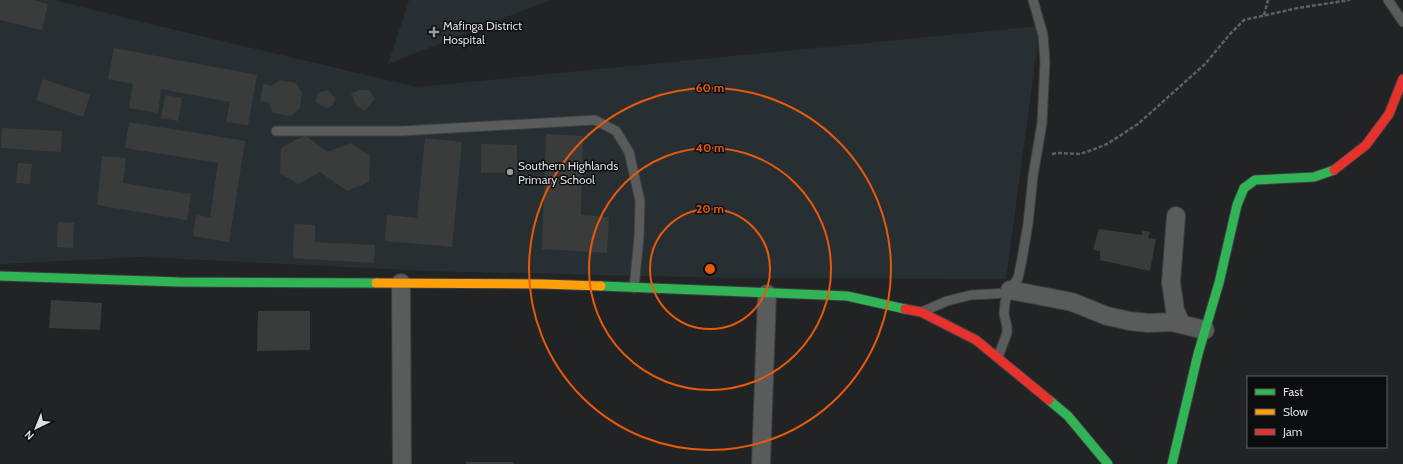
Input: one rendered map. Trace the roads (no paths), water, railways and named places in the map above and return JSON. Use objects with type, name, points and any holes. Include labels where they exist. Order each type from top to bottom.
[{"type":"street","points":[[1172,464],[1185,407],[1219,283],[1237,205],[1244,188],[1255,180],[1314,177],[1335,170],[1366,145],[1389,114],[1403,79]]},
{"type":"street","points":[[1176,216],[1171,282],[1175,310],[1181,324]]},
{"type":"street","points":[[0,276],[179,282],[542,284],[847,296],[921,312],[976,340],[1068,416],[1108,464]]},
{"type":"street","points":[[401,284],[402,464]]},
{"type":"street","points":[[1009,291],[1072,302],[1107,316],[1130,321],[1148,323],[1172,322],[1205,330]]},
{"type":"street","points":[[761,464],[767,294]]},
{"type":"lane","points":[[998,357],[1007,333],[1004,314],[1005,303],[1009,291],[1018,278],[1022,259],[1042,123],[1045,61],[1043,35],[1033,0]]},
{"type":"lane","points":[[1388,0],[1403,22]]},
{"type":"lane","points":[[276,131],[401,131],[595,120],[616,131],[629,152],[640,201],[639,237],[634,288]]},
{"type":"lane","points":[[921,312],[947,300],[971,295],[1009,291]]},
{"type":"place","name":"Mafinga District Hospital","points":[[434,32]]},
{"type":"place","name":"Southern Highlands Primary School","points":[[510,172]]}]
